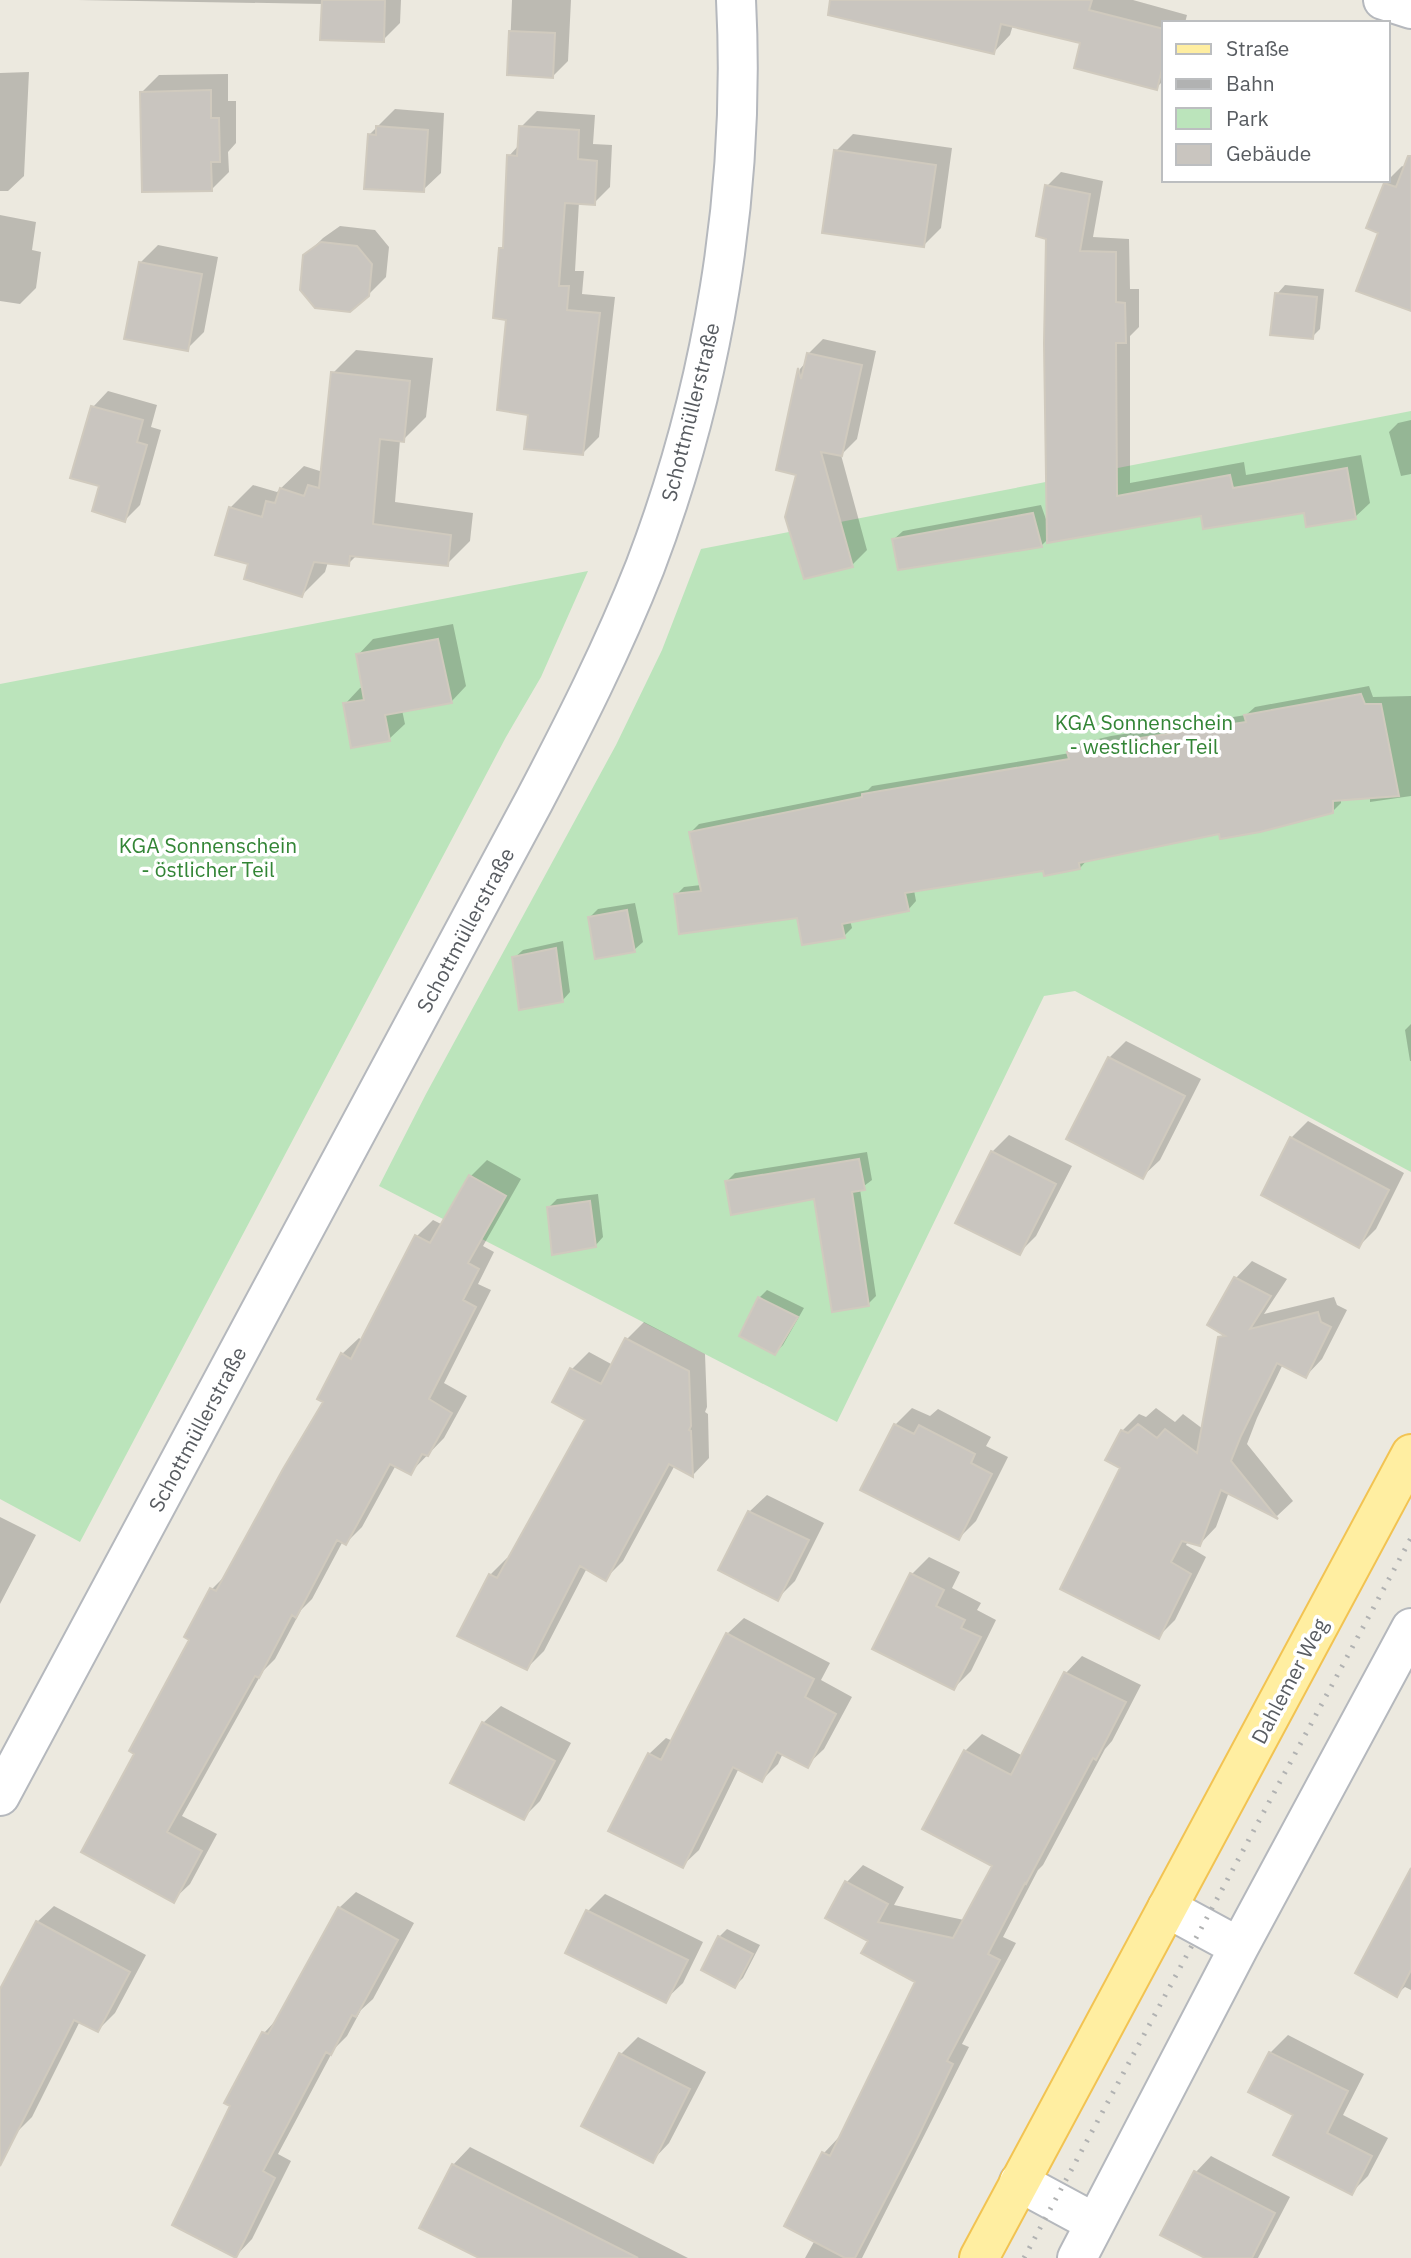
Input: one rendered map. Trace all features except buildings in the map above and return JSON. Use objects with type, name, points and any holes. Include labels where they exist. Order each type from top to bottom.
[{"type":"main road","name":"Dahlemer Weg","points":[[979,2258],[1411,1454]]},
{"type":"street","name":"Schottmüllerstraße","points":[[0,1796],[527,814],[598,677],[626,613],[678,469],[713,323],[725,251],[732,184],[737,104],[736,0]]},
{"type":"street","points":[[1383,0],[1411,9]]},
{"type":"street","points":[[1077,2258],[1239,1947],[1411,1628]]},
{"type":"street","points":[[1167,1908],[1239,1947]]},
{"type":"street","points":[[1019,2182],[1095,2223]]},
{"type":"green space","name":"KGA Sonnenschein - westlicher Teil","points":[[1411,411],[1411,1172],[1075,991],[1044,996],[837,1422],[379,1186],[426,1094],[616,745],[662,650],[701,549]]},
{"type":"green space","name":"KGA Sonnenschein - östlicher Teil","points":[[588,571],[541,677],[506,737],[80,1542],[0,1499],[0,684]]},
{"type":"railway","points":[[1024,2258],[1411,1538]]}]
